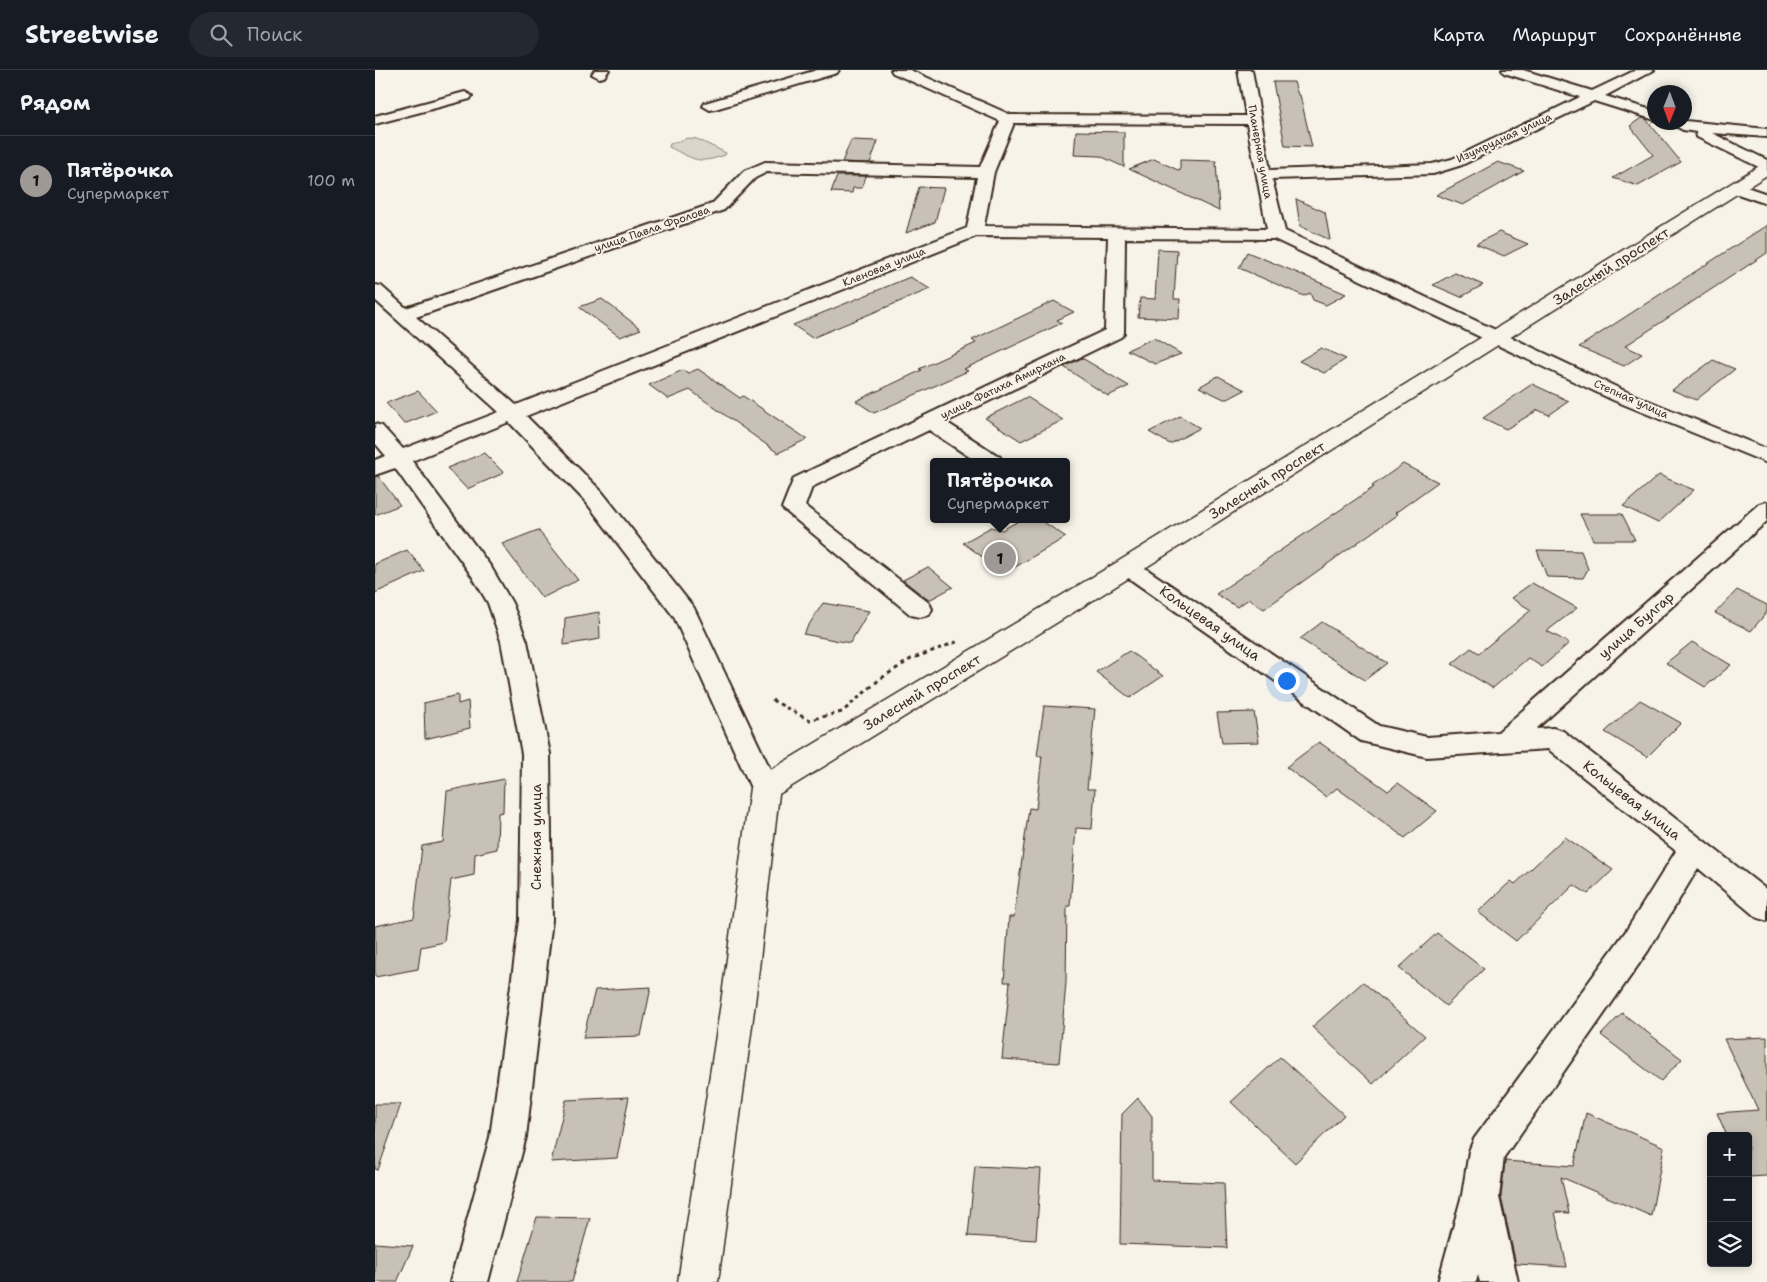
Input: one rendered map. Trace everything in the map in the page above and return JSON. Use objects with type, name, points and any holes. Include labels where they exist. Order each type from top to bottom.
[{"type":"main road","name":"Залесный проспект","points":[[765,788],[1128,567],[1767,167]]},
{"type":"main road","points":[[697,1282],[738,1003],[765,788]]},
{"type":"street","points":[[709,106],[832,70]]},
{"type":"street","points":[[897,70],[988,108],[1008,119],[1255,120]]},
{"type":"street","name":"Планерная улица","points":[[1245,70],[1263,175],[1277,234]]},
{"type":"street","points":[[1509,70],[1647,113]]},
{"type":"street","name":"Изумрудная улица","points":[[1263,175],[1433,169],[1457,162],[1647,70]]},
{"type":"street","points":[[375,120],[465,96]]},
{"type":"street","points":[[975,231],[985,172],[1008,119]]},
{"type":"street","points":[[1692,126],[1767,133]]},
{"type":"street","points":[[1691,130],[1767,167]]},
{"type":"street","name":"улица Павла Фролова","points":[[403,315],[718,207],[727,201],[750,171],[765,167],[985,172]]},
{"type":"street","points":[[1735,188],[1767,199]]},
{"type":"street","name":"Кленовая улица","points":[[387,463],[975,231],[1277,234]]},
{"type":"street","name":"улица Фатиха Амирхана","points":[[920,609],[793,508],[802,484],[1114,333],[1117,233]]},
{"type":"street","name":"Степная улица","points":[[1277,234],[1620,396],[1767,457]]},
{"type":"street","points":[[375,290],[512,413],[594,497],[685,614],[765,788]]},
{"type":"street","points":[[930,421],[986,458]]},
{"type":"street","name":"Снежная улица","points":[[375,430],[387,463],[482,573],[500,603],[514,641],[535,754],[536,920],[508,1137],[469,1282]]},
{"type":"street","name":"улица Булгар","points":[[1505,741],[1767,509]]},
{"type":"street","name":"Кольцевая улица","points":[[1128,567],[1371,734],[1427,747],[1553,738],[1694,848],[1637,941],[1487,1151],[1481,1195],[1457,1282]]},
{"type":"street","points":[[1694,848],[1767,908]]},
{"type":"street","points":[[1481,1195],[1499,1282]]},
{"type":"shaded area","points":[[688,138],[697,139],[726,153],[716,158],[702,160],[690,157],[669,147],[670,144]]},
{"type":"building","points":[[1273,82],[1294,82],[1298,95],[1300,95],[1312,147],[1285,146]]},
{"type":"building","points":[[1641,118],[1646,119],[1647,130],[1655,130],[1681,162],[1638,186],[1613,178],[1653,155],[1630,126]]},
{"type":"building","points":[[1076,131],[1124,132],[1124,167],[1100,156],[1074,155]]},
{"type":"building","points":[[851,140],[878,141],[870,163],[842,162]]},
{"type":"building","points":[[1154,159],[1180,171],[1180,160],[1216,161],[1219,211],[1129,169]]},
{"type":"building","points":[[1498,162],[1524,171],[1463,205],[1436,195]]},
{"type":"building","points":[[837,176],[866,176],[862,188],[853,188],[852,193],[831,192]]},
{"type":"building","points":[[919,187],[944,188],[935,222],[906,233]]},
{"type":"building","points":[[1296,199],[1325,212],[1330,240],[1300,226]]},
{"type":"building","points":[[1767,225],[1767,253],[1625,346],[1642,354],[1624,366],[1579,347]]},
{"type":"building","points":[[1499,232],[1528,244],[1504,256],[1476,244]]},
{"type":"building","points":[[1158,249],[1177,250],[1174,299],[1180,299],[1179,319],[1138,317],[1140,298],[1155,299]]},
{"type":"building","points":[[1247,252],[1346,294],[1326,305],[1313,300],[1310,293],[1304,296],[1239,268]]},
{"type":"building","points":[[1455,273],[1483,285],[1461,297],[1433,285]]},
{"type":"building","points":[[910,277],[930,289],[812,338],[793,325]]},
{"type":"building","points":[[602,299],[641,329],[620,337],[579,307]]},
{"type":"building","points":[[1054,301],[1074,312],[1057,320],[1062,323],[964,369],[968,371],[874,413],[856,401],[976,343],[972,340]]},
{"type":"building","points":[[1154,338],[1181,354],[1155,364],[1127,350]]},
{"type":"building","points":[[1321,348],[1346,359],[1324,373],[1299,361]]},
{"type":"building","points":[[1082,358],[1129,386],[1108,396],[1064,367]]},
{"type":"building","points":[[1713,360],[1735,369],[1696,400],[1672,390]]},
{"type":"building","points":[[698,369],[740,398],[743,396],[807,439],[778,453],[690,390],[668,399],[649,385],[683,370],[688,373]]},
{"type":"building","points":[[1218,376],[1245,390],[1228,399],[1224,399],[1199,387]]},
{"type":"building","points":[[1532,384],[1569,401],[1549,415],[1538,410],[1506,429],[1483,418]]},
{"type":"building","points":[[418,391],[437,411],[404,424],[386,403]]},
{"type":"building","points":[[1027,397],[1063,420],[1021,441],[985,418]]},
{"type":"building","points":[[1180,416],[1200,428],[1170,444],[1149,432]]},
{"type":"building","points":[[484,453],[504,473],[467,489],[447,468]]},
{"type":"building","points":[[1403,464],[1438,482],[1395,513],[1398,514],[1264,609],[1249,599],[1237,607],[1216,594],[1374,487],[1372,486]]},
{"type":"building","points":[[1659,475],[1694,490],[1658,523],[1623,506]]},
{"type":"building","points":[[378,476],[400,505],[375,515],[375,477]]},
{"type":"building","points":[[1580,514],[1622,514],[1635,540],[1593,540]]},
{"type":"building","points":[[1015,523],[1045,523],[1066,537],[1005,573],[963,543],[991,527],[1002,530]]},
{"type":"building","points":[[538,530],[578,580],[542,598],[502,544]]},
{"type":"building","points":[[407,550],[424,571],[375,593],[375,564]]},
{"type":"building","points":[[1537,550],[1581,551],[1588,569],[1583,578],[1547,577]]},
{"type":"building","points":[[928,567],[953,587],[931,599],[927,599],[903,580]]},
{"type":"building","points":[[1532,583],[1577,608],[1547,631],[1569,643],[1542,667],[1528,658],[1493,688],[1452,664],[1471,648],[1479,653],[1531,610],[1511,598]]},
{"type":"building","points":[[1737,590],[1767,605],[1767,612],[1751,631],[1715,613]]},
{"type":"building","points":[[823,603],[869,611],[850,643],[803,634]]},
{"type":"building","points":[[599,612],[600,639],[564,645],[565,618]]},
{"type":"building","points":[[1322,622],[1387,663],[1365,680],[1300,639]]},
{"type":"building","points":[[1692,642],[1731,665],[1705,687],[1666,663]]},
{"type":"building","points":[[1129,651],[1163,676],[1130,698],[1096,672]]},
{"type":"building","points":[[458,695],[458,704],[468,701],[470,728],[425,739],[424,703]]},
{"type":"building","points":[[1640,700],[1681,723],[1647,757],[1605,732]]},
{"type":"building","points":[[1044,706],[1095,709],[1087,789],[1095,789],[1092,829],[1076,828],[1070,906],[1067,906],[1066,983],[1059,1063],[1002,1059],[1010,982],[1004,982],[1009,917],[1014,917],[1029,808],[1036,809],[1042,756],[1037,756]]},
{"type":"building","points":[[1254,712],[1259,742],[1222,743],[1217,713]]},
{"type":"building","points":[[1319,742],[1388,791],[1398,783],[1437,811],[1405,838],[1337,788],[1326,797],[1286,767]]},
{"type":"building","points":[[504,779],[503,812],[498,813],[497,849],[475,854],[474,875],[451,880],[444,942],[421,947],[418,969],[375,977],[375,926],[414,918],[422,846],[443,842],[447,791]]},
{"type":"building","points":[[1565,837],[1613,870],[1588,894],[1574,885],[1516,941],[1478,912],[1511,881],[1515,884]]},
{"type":"building","points":[[1437,933],[1484,969],[1446,1006],[1399,968]]},
{"type":"building","points":[[1363,982],[1425,1036],[1373,1084],[1312,1027]]},
{"type":"building","points":[[651,987],[641,1036],[583,1038],[595,990]]},
{"type":"building","points":[[1622,1013],[1682,1059],[1661,1081],[1601,1035]]},
{"type":"building","points":[[1767,1037],[1767,1176],[1752,1177],[1752,1132],[1725,1132],[1717,1113],[1758,1110],[1724,1039]]},
{"type":"building","points":[[1280,1057],[1344,1115],[1295,1163],[1231,1102]]},
{"type":"building","points":[[629,1097],[617,1158],[551,1162],[566,1100]]},
{"type":"building","points":[[1138,1098],[1152,1116],[1152,1180],[1224,1183],[1227,1248],[1120,1244],[1122,1114]]},
{"type":"building","points":[[375,1104],[401,1104],[378,1170],[375,1169]]},
{"type":"building","points":[[1586,1113],[1664,1147],[1651,1216],[1561,1177],[1569,1213],[1555,1212],[1567,1267],[1516,1264],[1501,1197],[1505,1161],[1574,1166]]},
{"type":"building","points":[[975,1166],[1041,1169],[1036,1240],[968,1236]]},
{"type":"building","points":[[537,1217],[590,1218],[572,1282],[517,1282]]},
{"type":"building","points":[[375,1243],[413,1246],[397,1282],[375,1282]]},
{"type":"place","name":"Пятёрочка","points":[[1000,558]]}]
